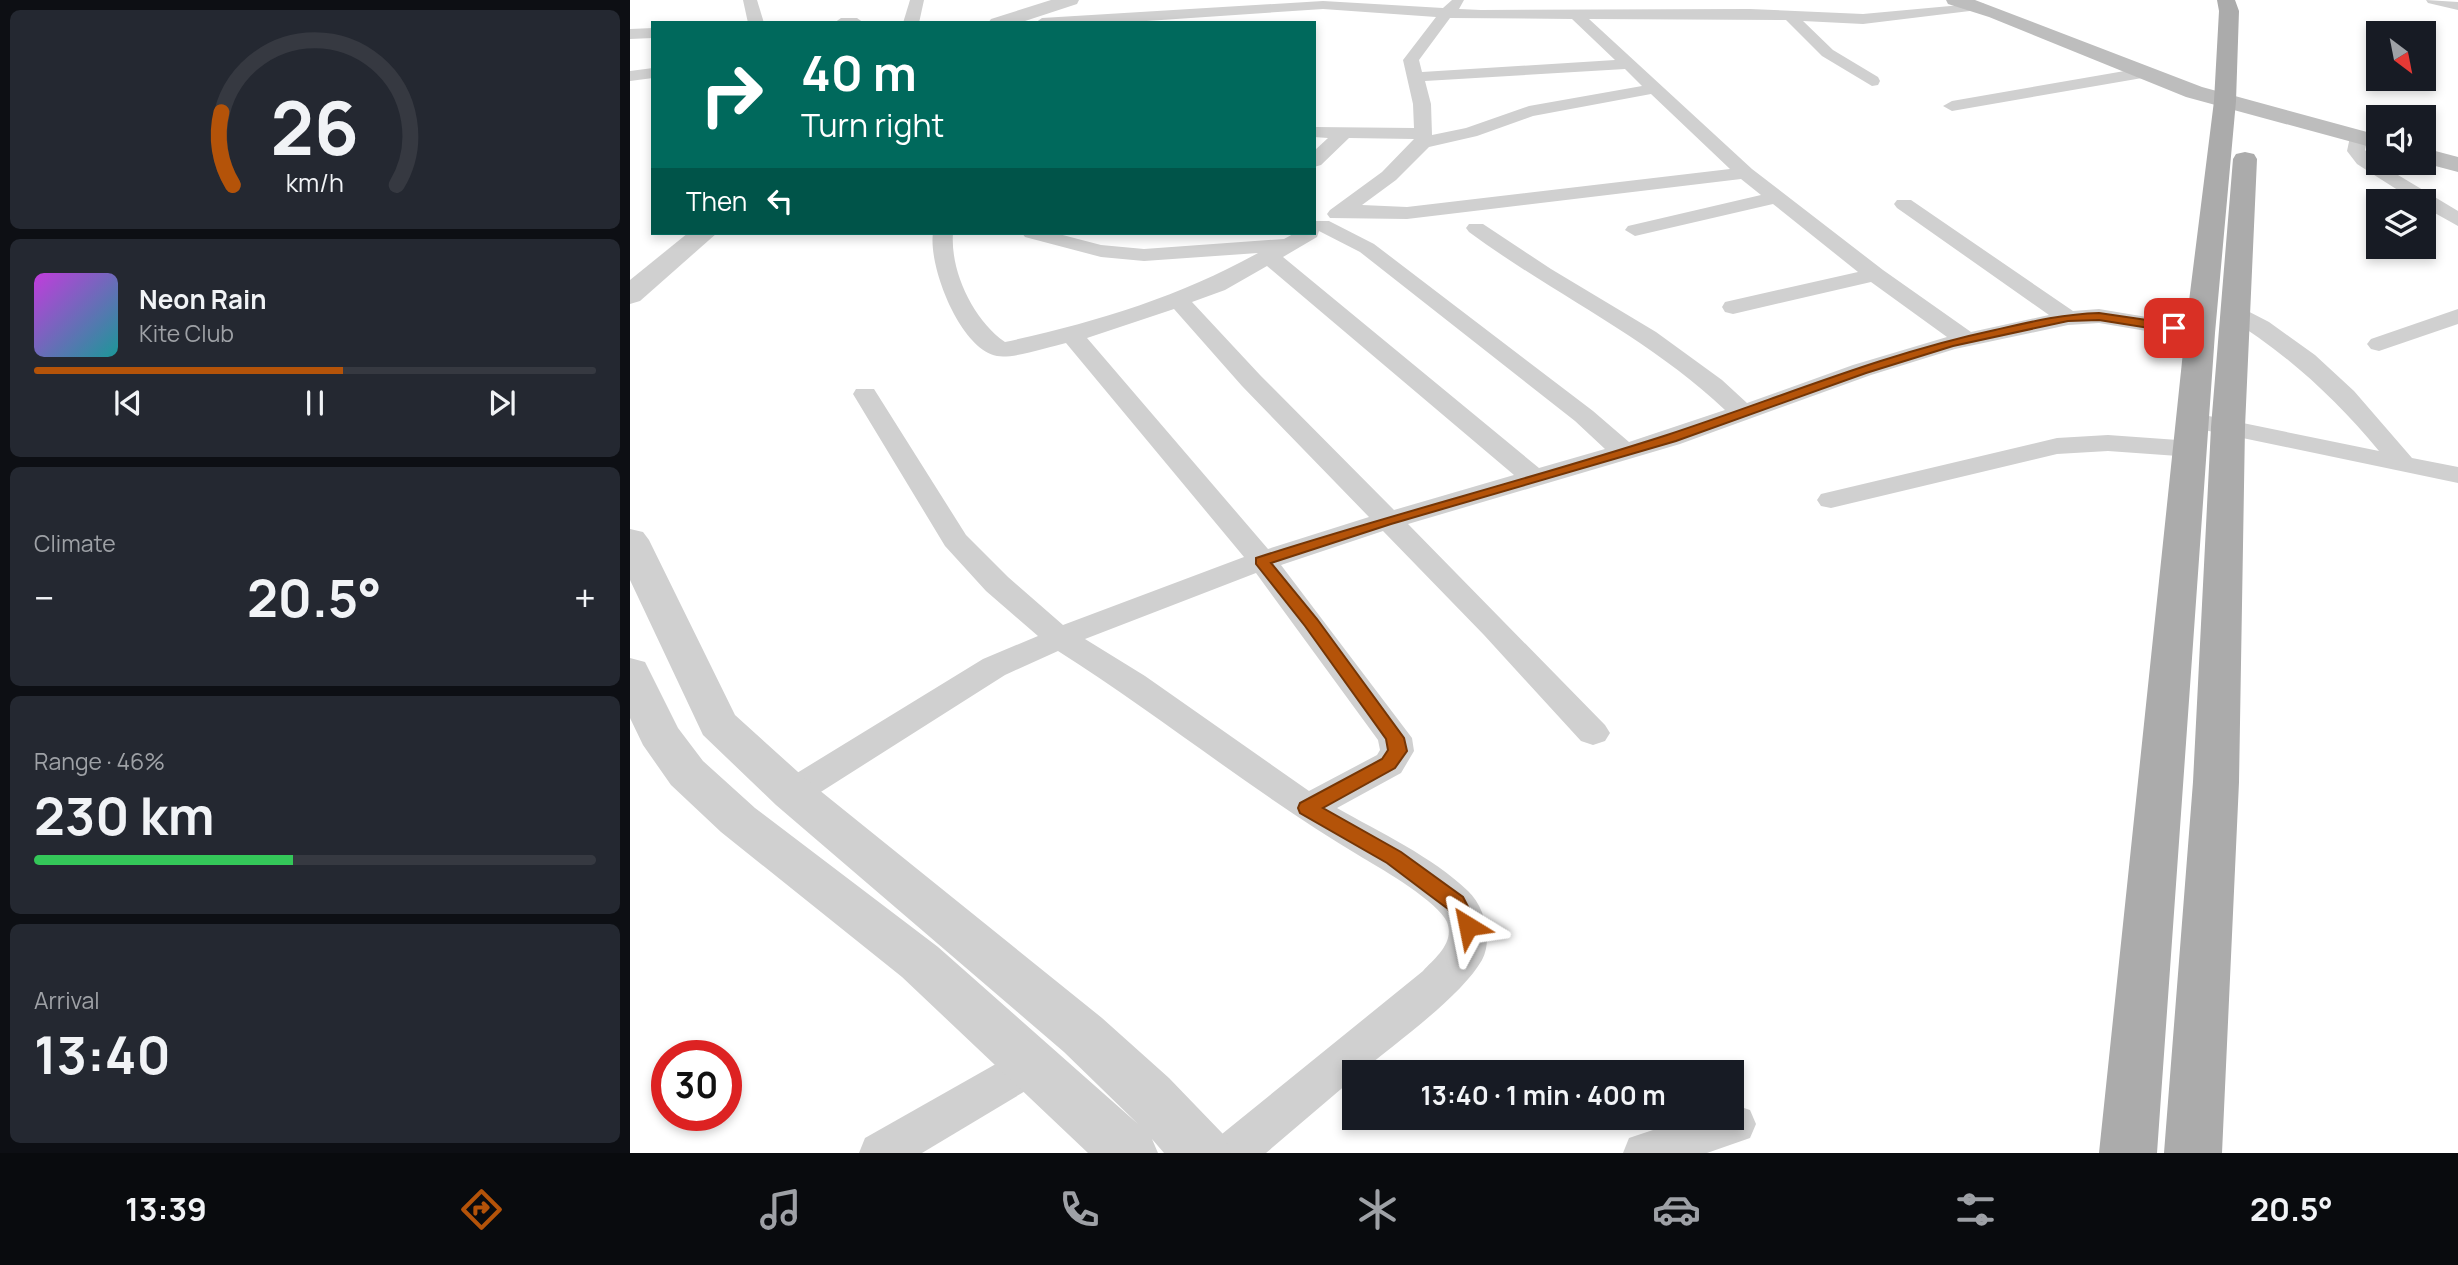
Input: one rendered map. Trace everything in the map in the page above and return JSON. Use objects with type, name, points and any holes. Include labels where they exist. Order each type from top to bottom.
[{"type":"main road","points":[[1955,0],[1978,6],[2142,73],[2236,104],[2366,139]]},
{"type":"main road","points":[[2128,1153],[2176,623],[2205,433],[2234,311],[2236,104],[2226,0]]},
{"type":"main road","points":[[2193,1153],[2222,635],[2205,433],[2200,333],[2248,20],[2244,0]]},
{"type":"main road","points":[[2436,159],[2458,165]]},
{"type":"main road","points":[[2176,623],[2222,635]]},
{"type":"street","points":[[750,0],[755,21]]},
{"type":"street","points":[[912,21],[917,0]]},
{"type":"street","points":[[1005,21],[1070,0]]},
{"type":"street","points":[[1316,228],[1389,176],[1424,139],[1422,104],[1416,77],[1410,67],[1411,60],[1446,13],[1461,0]]},
{"type":"street","points":[[1513,16],[1600,0]]},
{"type":"street","points":[[2433,0],[2458,6]]},
{"type":"street","points":[[1070,21],[1325,2],[1513,16],[1791,16],[1863,19],[1978,6]]},
{"type":"street","points":[[1576,15],[1604,44],[1630,64],[1652,89],[1745,173],[1779,197],[1875,275],[1966,339]]},
{"type":"street","points":[[1791,16],[1808,39],[1833,59],[1872,81]]},
{"type":"street","points":[[630,34],[651,33]]},
{"type":"street","points":[[1416,77],[1630,64]]},
{"type":"street","points":[[630,76],[651,73]]},
{"type":"street","points":[[1952,106],[2142,73]]},
{"type":"street","points":[[1316,132],[1424,139],[1471,132],[1529,111],[1652,89]]},
{"type":"street","points":[[1316,159],[1345,132]]},
{"type":"street","points":[[2366,143],[2356,151],[2366,161]]},
{"type":"street","points":[[1342,210],[1406,213],[1745,173]]},
{"type":"street","points":[[2388,175],[2458,220]]},
{"type":"street","points":[[1635,230],[1779,197]]},
{"type":"street","points":[[1903,204],[2068,318]]},
{"type":"street","points":[[1476,228],[1532,268],[1659,344],[1715,384],[1744,413]]},
{"type":"street","points":[[1316,229],[1346,235],[1367,248],[1584,416],[1623,450]]},
{"type":"street","points":[[630,295],[702,235]]},
{"type":"street","points":[[943,235],[944,262],[961,307],[994,347],[1016,349],[1072,335],[1217,285],[1305,235]]},
{"type":"street","points":[[1040,235],[1101,251],[1144,255],[1280,251],[1533,477]]},
{"type":"street","points":[[1733,307],[1875,275]]},
{"type":"street","points":[[1178,300],[1231,362],[1386,521],[1482,614],[1593,733]]},
{"type":"street","points":[[2234,311],[2279,338],[2319,368],[2354,403],[2402,462]]},
{"type":"street","points":[[2379,344],[2458,316]]},
{"type":"street","points":[[792,793],[994,667],[1058,637],[1262,561],[1744,413],[1862,370],[1966,339],[2068,318],[2099,317],[2200,333]]},
{"type":"street","points":[[1072,335],[1262,561],[1395,738],[1397,751],[1389,764],[1307,808]]},
{"type":"street","points":[[865,394],[955,540],[997,584],[1058,637],[1133,684],[1307,808],[1394,858],[1456,903],[1468,926],[1466,952],[1437,983],[1233,1153]]},
{"type":"street","points":[[1831,500],[2057,446],[2205,433],[2402,462],[2458,475]]},
{"type":"street","points":[[630,540],[718,724],[792,793],[1083,1035],[1149,1096],[1202,1153]]},
{"type":"street","points":[[630,672],[659,734],[687,773],[738,820],[920,962],[1129,1153]]},
{"type":"street","points":[[881,1153],[1032,1065]]},
{"type":"street","points":[[1645,1153],[1716,1130]]},
{"type":"route","points":[[1468,926],[1456,903],[1394,858],[1307,808],[1389,764],[1397,751],[1395,738],[1262,561],[1386,521],[1671,438],[1787,399],[1862,370],[1950,343],[2068,318],[2099,317],[2174,328]]}]
